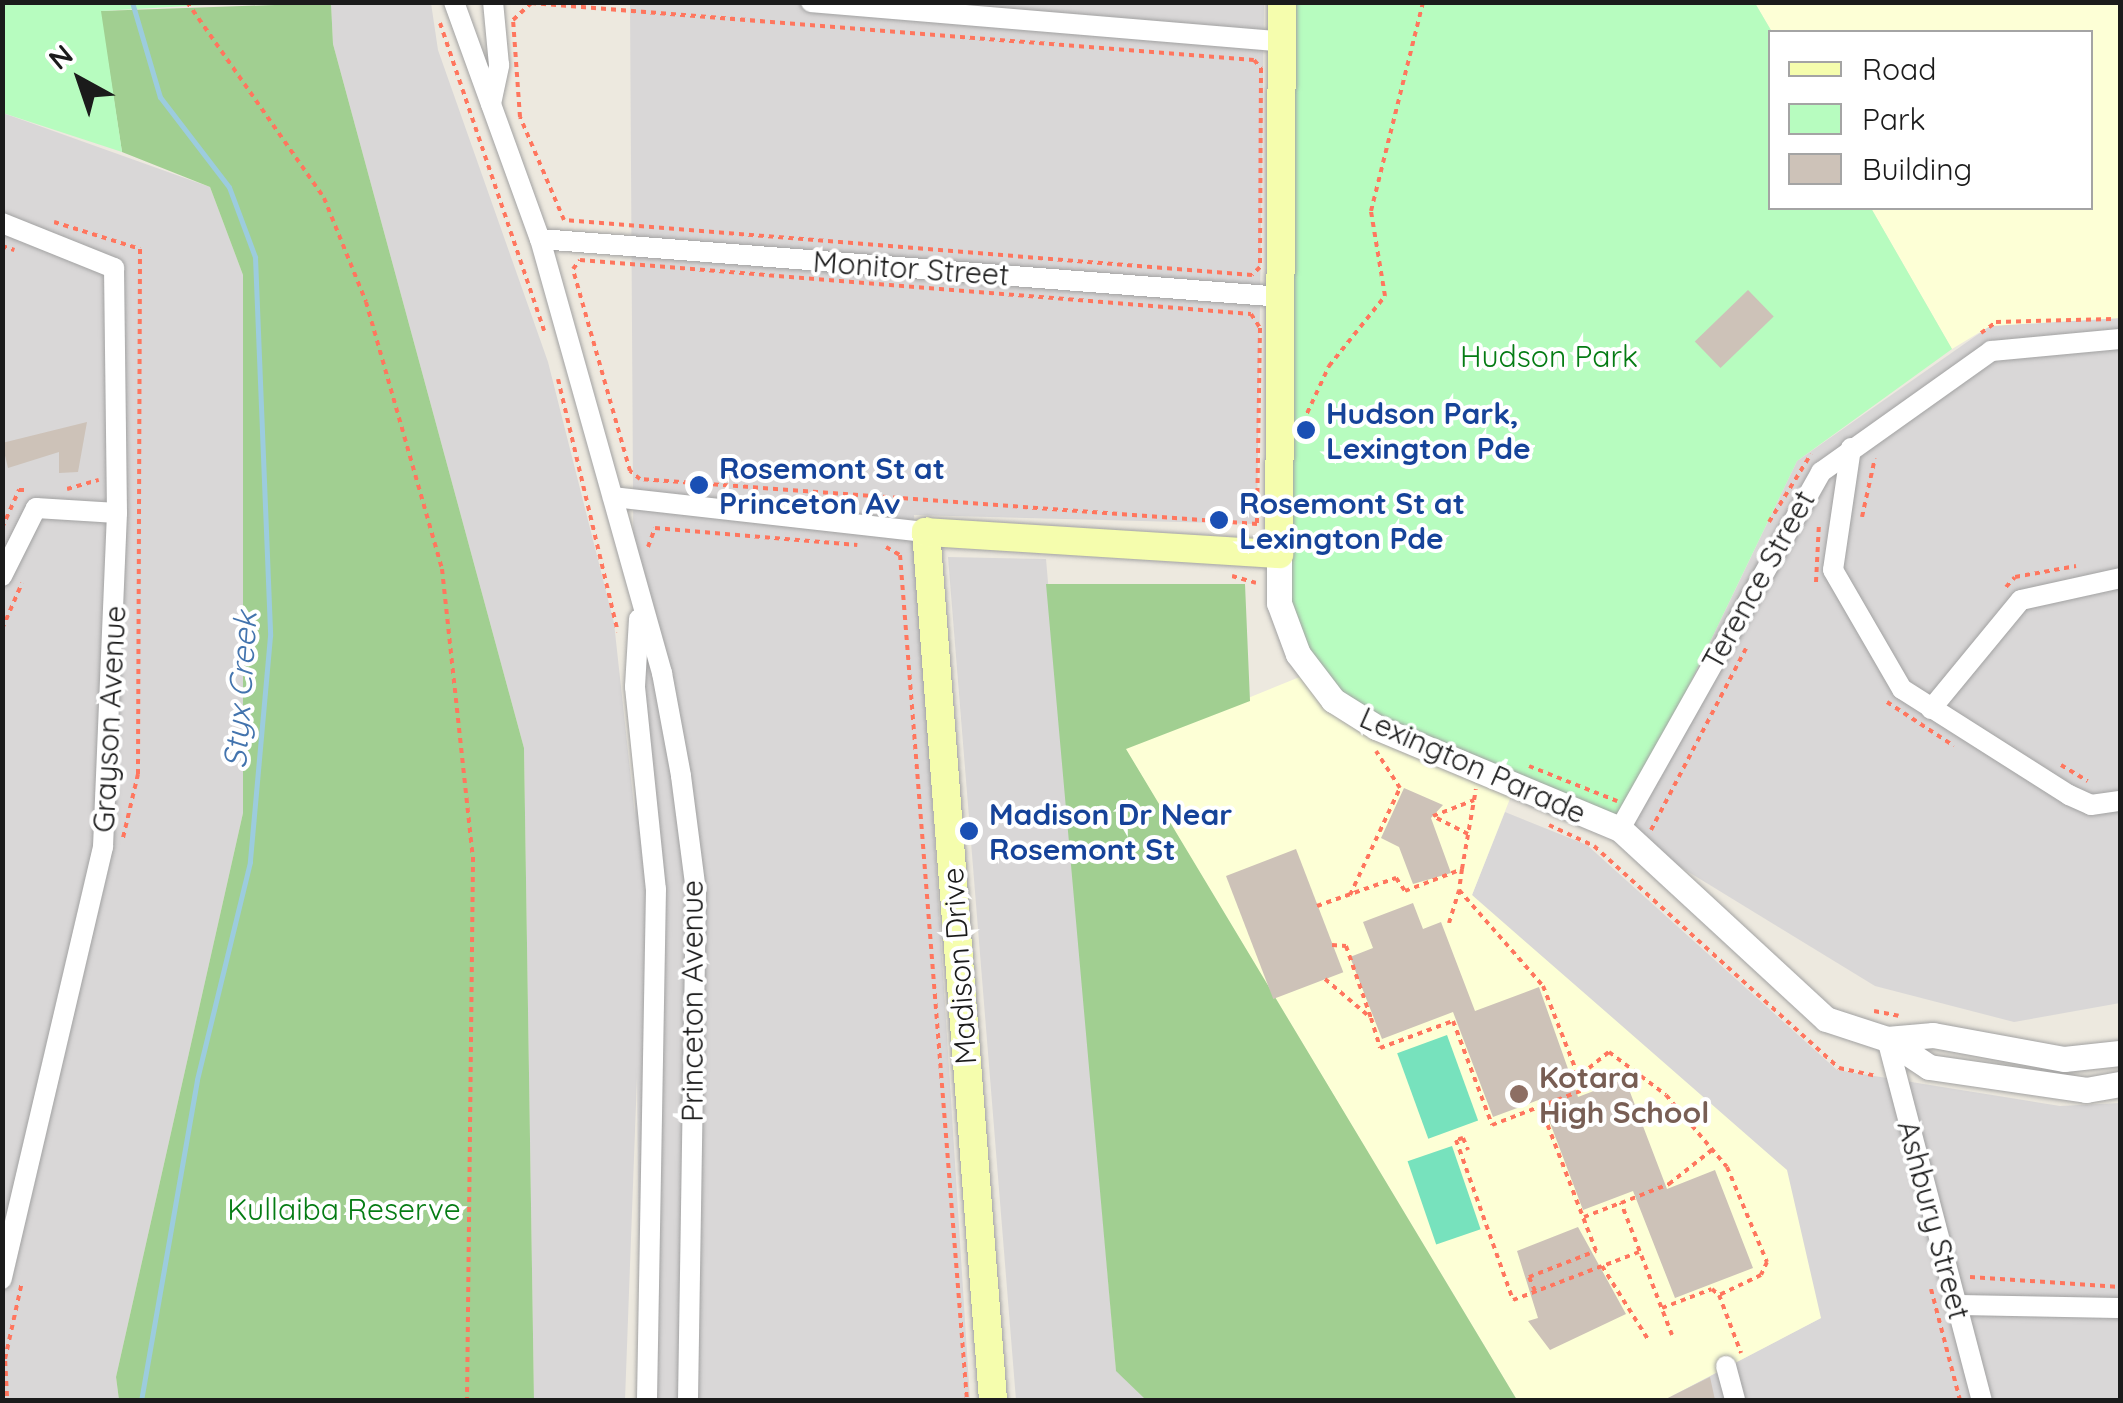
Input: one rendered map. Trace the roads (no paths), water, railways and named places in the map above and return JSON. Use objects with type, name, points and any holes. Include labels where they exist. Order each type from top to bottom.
[{"type":"main road","name":"Lexington Parade","points":[[1278,554],[1296,428],[1282,296],[1282,2]]},
{"type":"main road","points":[[926,532],[1278,554]]},
{"type":"main road","name":"Madison Drive","points":[[926,532],[993,1400]]},
{"type":"street","name":"Princeton Avenue","points":[[454,2],[540,239],[640,607],[662,673],[696,890],[688,1400]]},
{"type":"street","name":"Princeton Avenue","points":[[491,104],[499,65],[493,2]]},
{"type":"street","points":[[812,2],[1053,11],[1280,41]]},
{"type":"street","name":"Grayson Avenue","points":[[2,223],[114,268],[117,514],[103,847],[2,1279]]},
{"type":"street","name":"Monitor Street","points":[[540,239],[1282,296]]},
{"type":"street","name":"Terence Street","points":[[1620,830],[1808,487],[1852,448],[1991,351],[2120,339]]},
{"type":"street","points":[[1852,448],[1834,570],[1902,689],[2069,795],[2091,806],[2120,801]]},
{"type":"street","points":[[613,497],[926,532]]},
{"type":"street","points":[[2,576],[36,508],[117,514]]},
{"type":"street","name":"Lexington Parade","points":[[1278,554],[1286,620],[1333,700],[1376,727],[1620,830],[1795,996],[1856,1034],[1888,1039],[1934,1035],[2064,1059],[2120,1053]]},
{"type":"street","points":[[1931,709],[2021,600],[2120,578]]},
{"type":"street","name":"Princeton Avenue","points":[[640,607],[635,687],[656,889],[647,1400]]},
{"type":"street","name":"Lexington Parade","points":[[1888,1039],[1930,1068],[2086,1090],[2120,1084]]},
{"type":"street","name":"Ashbury Street","points":[[1888,1039],[1982,1400]]},
{"type":"street","points":[[1957,1305],[2120,1308]]},
{"type":"street","points":[[1735,1362],[1735,1400]]},
{"type":"waterway","name":"Styx Creek","points":[[132,2],[160,97],[229,187],[255,257],[270,636],[250,862],[197,1080],[141,1400]]},
{"type":"place","name":"Hudson Park, Lexington Pde","points":[[1306,430]]},
{"type":"place","name":"Rosemont St at Princeton Av","points":[[699,485]]},
{"type":"place","name":"Rosemont St at Lexington Pde","points":[[1219,520]]},
{"type":"place","name":"Madison Dr Near Rosemont St","points":[[969,831]]},
{"type":"place","name":"Kotara High School","points":[[1519,1094]]},
{"type":"park label","name":"Hudson Park","points":[[1549,356]]},
{"type":"park label","name":"Kullaiba Reserve","points":[[344,1209]]}]
